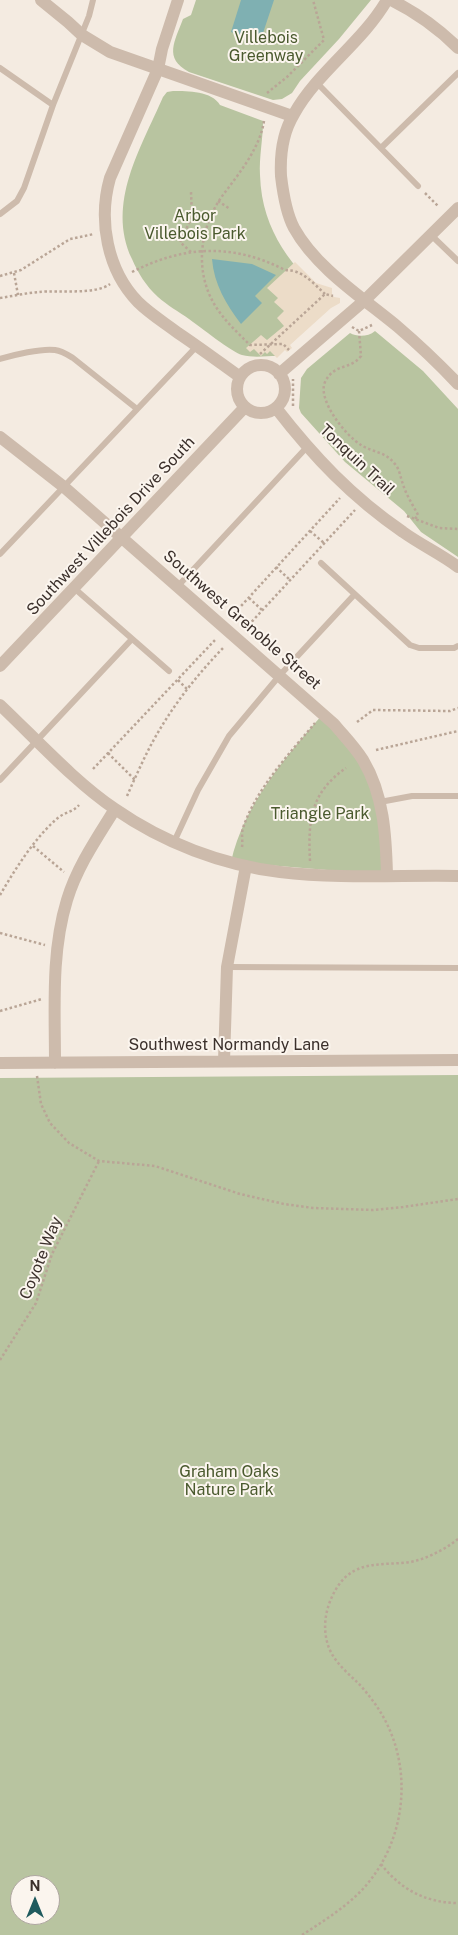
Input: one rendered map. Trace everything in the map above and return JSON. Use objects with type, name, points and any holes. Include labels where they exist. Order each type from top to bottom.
[{"type":"street","points":[[41,0],[82,36],[110,52],[292,116]]},
{"type":"street","points":[[178,0],[162,49],[158,69],[106,190],[104,210],[106,232],[112,260],[138,302],[240,377]]},
{"type":"street","points":[[387,0],[372,24],[317,82],[304,97],[292,116],[283,144],[281,170],[283,190],[293,227],[319,261],[421,347],[458,384]]},
{"type":"street","points":[[391,0],[418,14],[442,32],[458,48]]},
{"type":"street","points":[[280,374],[365,300],[453,213]]},
{"type":"street","points":[[262,365],[271,367],[280,374],[285,387],[281,402],[276,408],[259,413],[245,407],[238,395],[237,387],[240,377],[247,370],[253,366],[262,365]]},
{"type":"street","name":"Southwest Villebois Drive South","points":[[0,666],[245,407]]},
{"type":"street","points":[[276,408],[307,447],[348,490],[404,533],[458,567]]},
{"type":"street","name":"Southwest Grenoble Street","points":[[0,437],[64,487],[324,713],[362,758],[371,774],[380,802],[386,841],[386,875]]},
{"type":"street","points":[[0,706],[83,783],[115,809],[140,826],[202,853],[246,866],[311,875],[458,876]]},
{"type":"street","points":[[55,1063],[56,948],[67,899],[87,853],[115,809]]},
{"type":"street","points":[[224,1061],[227,967],[246,866]]},
{"type":"street","name":"Southwest Normandy Lane","points":[[0,1063],[458,1060]]},
{"type":"lane","points":[[0,214],[17,201],[24,188],[53,105],[82,36],[94,0]]},
{"type":"lane","points":[[0,68],[53,105]]},
{"type":"lane","points":[[381,148],[458,73]]},
{"type":"lane","points":[[317,82],[418,186]]},
{"type":"lane","points":[[431,235],[458,261]]},
{"type":"lane","points":[[0,554],[197,346]]},
{"type":"lane","points":[[0,359],[12,355],[54,350],[63,352],[137,409]]},
{"type":"lane","points":[[178,586],[307,447]]},
{"type":"lane","points":[[320,563],[410,645],[419,648],[454,648],[458,646]]},
{"type":"lane","points":[[74,588],[169,671]]},
{"type":"lane","points":[[174,842],[198,790],[229,736],[280,675],[354,595]]},
{"type":"lane","points":[[0,780],[132,639]]},
{"type":"lane","points":[[380,802],[412,796],[458,796]]},
{"type":"lane","points":[[227,967],[458,968]]},
{"type":"path","points":[[290,350],[283,344],[250,344],[220,313],[206,284],[201,251],[206,225],[218,201],[249,157],[263,125],[269,91],[287,78],[324,40],[313,0]]},
{"type":"path","points":[[418,186],[453,213]]},
{"type":"path","points":[[191,192],[192,217],[180,242],[191,252]]},
{"type":"path","points":[[218,201],[230,209]]},
{"type":"path","points":[[0,276],[14,273],[70,239],[95,234]]},
{"type":"path","points":[[130,273],[161,259],[191,252],[231,252],[260,259],[307,278],[325,294],[333,296]]},
{"type":"path","points":[[14,273],[18,295]]},
{"type":"path","points":[[0,298],[39,292],[95,289],[111,284]]},
{"type":"path","points":[[260,354],[325,294]]},
{"type":"path","points":[[349,324],[359,331],[361,356],[354,363],[340,367],[330,374],[324,386],[325,401],[332,414],[356,442],[363,447],[382,453],[394,462],[418,515],[414,520]]},
{"type":"path","points":[[359,331],[372,324]]},
{"type":"path","points":[[295,374],[292,400],[295,414]]},
{"type":"path","points":[[223,626],[348,490]]},
{"type":"path","points":[[237,637],[363,502]]},
{"type":"path","points":[[405,515],[439,528],[458,529]]},
{"type":"path","points":[[310,531],[324,543]]},
{"type":"path","points":[[276,567],[290,580]]},
{"type":"path","points":[[249,598],[262,610]]},
{"type":"path","points":[[93,769],[215,640]]},
{"type":"path","points":[[127,796],[152,743],[187,689],[223,648]]},
{"type":"path","points":[[178,680],[187,689]]},
{"type":"path","points":[[357,722],[373,710],[450,711],[458,708]]},
{"type":"path","points":[[242,847],[244,838],[242,830],[256,802],[280,764],[313,726]]},
{"type":"path","points":[[376,750],[458,731]]},
{"type":"path","points":[[108,753],[134,780]]},
{"type":"path","points":[[311,875],[309,826],[314,807],[322,790],[346,768]]},
{"type":"path","points":[[0,895],[11,875],[33,846],[59,817],[79,805]]},
{"type":"path","points":[[33,846],[74,881]]},
{"type":"path","points":[[0,933],[56,948]]},
{"type":"path","points":[[0,1011],[38,999],[55,998]]},
{"type":"path","points":[[37,1074],[41,1104],[50,1124],[69,1143],[99,1161],[155,1166],[247,1196],[313,1208],[373,1210],[403,1208],[458,1198]]},
{"type":"path","name":"Coyote Way","points":[[0,1360],[36,1303],[56,1246],[99,1161]]},
{"type":"path","points":[[302,1935],[347,1904],[366,1885],[381,1864],[393,1838],[400,1811],[401,1784],[398,1757],[390,1731],[377,1707],[330,1651],[325,1628],[328,1609],[343,1581],[362,1568],[424,1558],[438,1553],[458,1539]]},
{"type":"path","points":[[381,1864],[396,1882],[414,1893],[433,1901],[458,1904]]},
{"type":"green space","name":"Villebois Greenway","points":[[196,0],[371,0],[339,39],[300,81],[292,93],[282,99],[273,100],[189,72],[176,61],[173,48],[183,19],[191,15]]},
{"type":"green space","name":"Arbor Villebois Park","points":[[167,92],[206,94],[220,105],[263,121],[260,175],[262,196],[273,232],[292,262],[331,307],[277,356],[255,357],[237,353],[158,297],[143,279],[132,259],[125,238],[123,217],[130,176],[163,97]]},
{"type":"green space","points":[[375,331],[423,371],[458,409],[458,557],[421,532],[404,511],[345,462],[301,413],[299,408],[301,378],[307,369],[350,333],[362,336]]},
{"type":"green space","name":"Triangle Park","points":[[324,713],[371,774],[387,875],[231,862],[237,841],[256,801],[281,764]]},
{"type":"green space","name":"Graham Oaks Nature Park","points":[[458,1075],[458,1935],[0,1935],[0,1078]]},
{"type":"shaded area","points":[[295,262],[316,283],[332,288],[332,294],[334,297],[340,298],[340,303],[331,308],[290,345],[292,348],[287,352],[285,350],[277,358],[270,351],[267,354],[265,352],[261,356],[254,349],[250,352],[246,348],[261,335],[267,340],[284,326],[277,318],[284,311],[274,302],[278,298],[267,288]]},
{"type":"water","points":[[241,0],[274,0],[260,42],[231,32]]},
{"type":"water","points":[[212,259],[252,264],[276,275],[255,296],[262,303],[241,324],[230,309],[218,285]]}]
